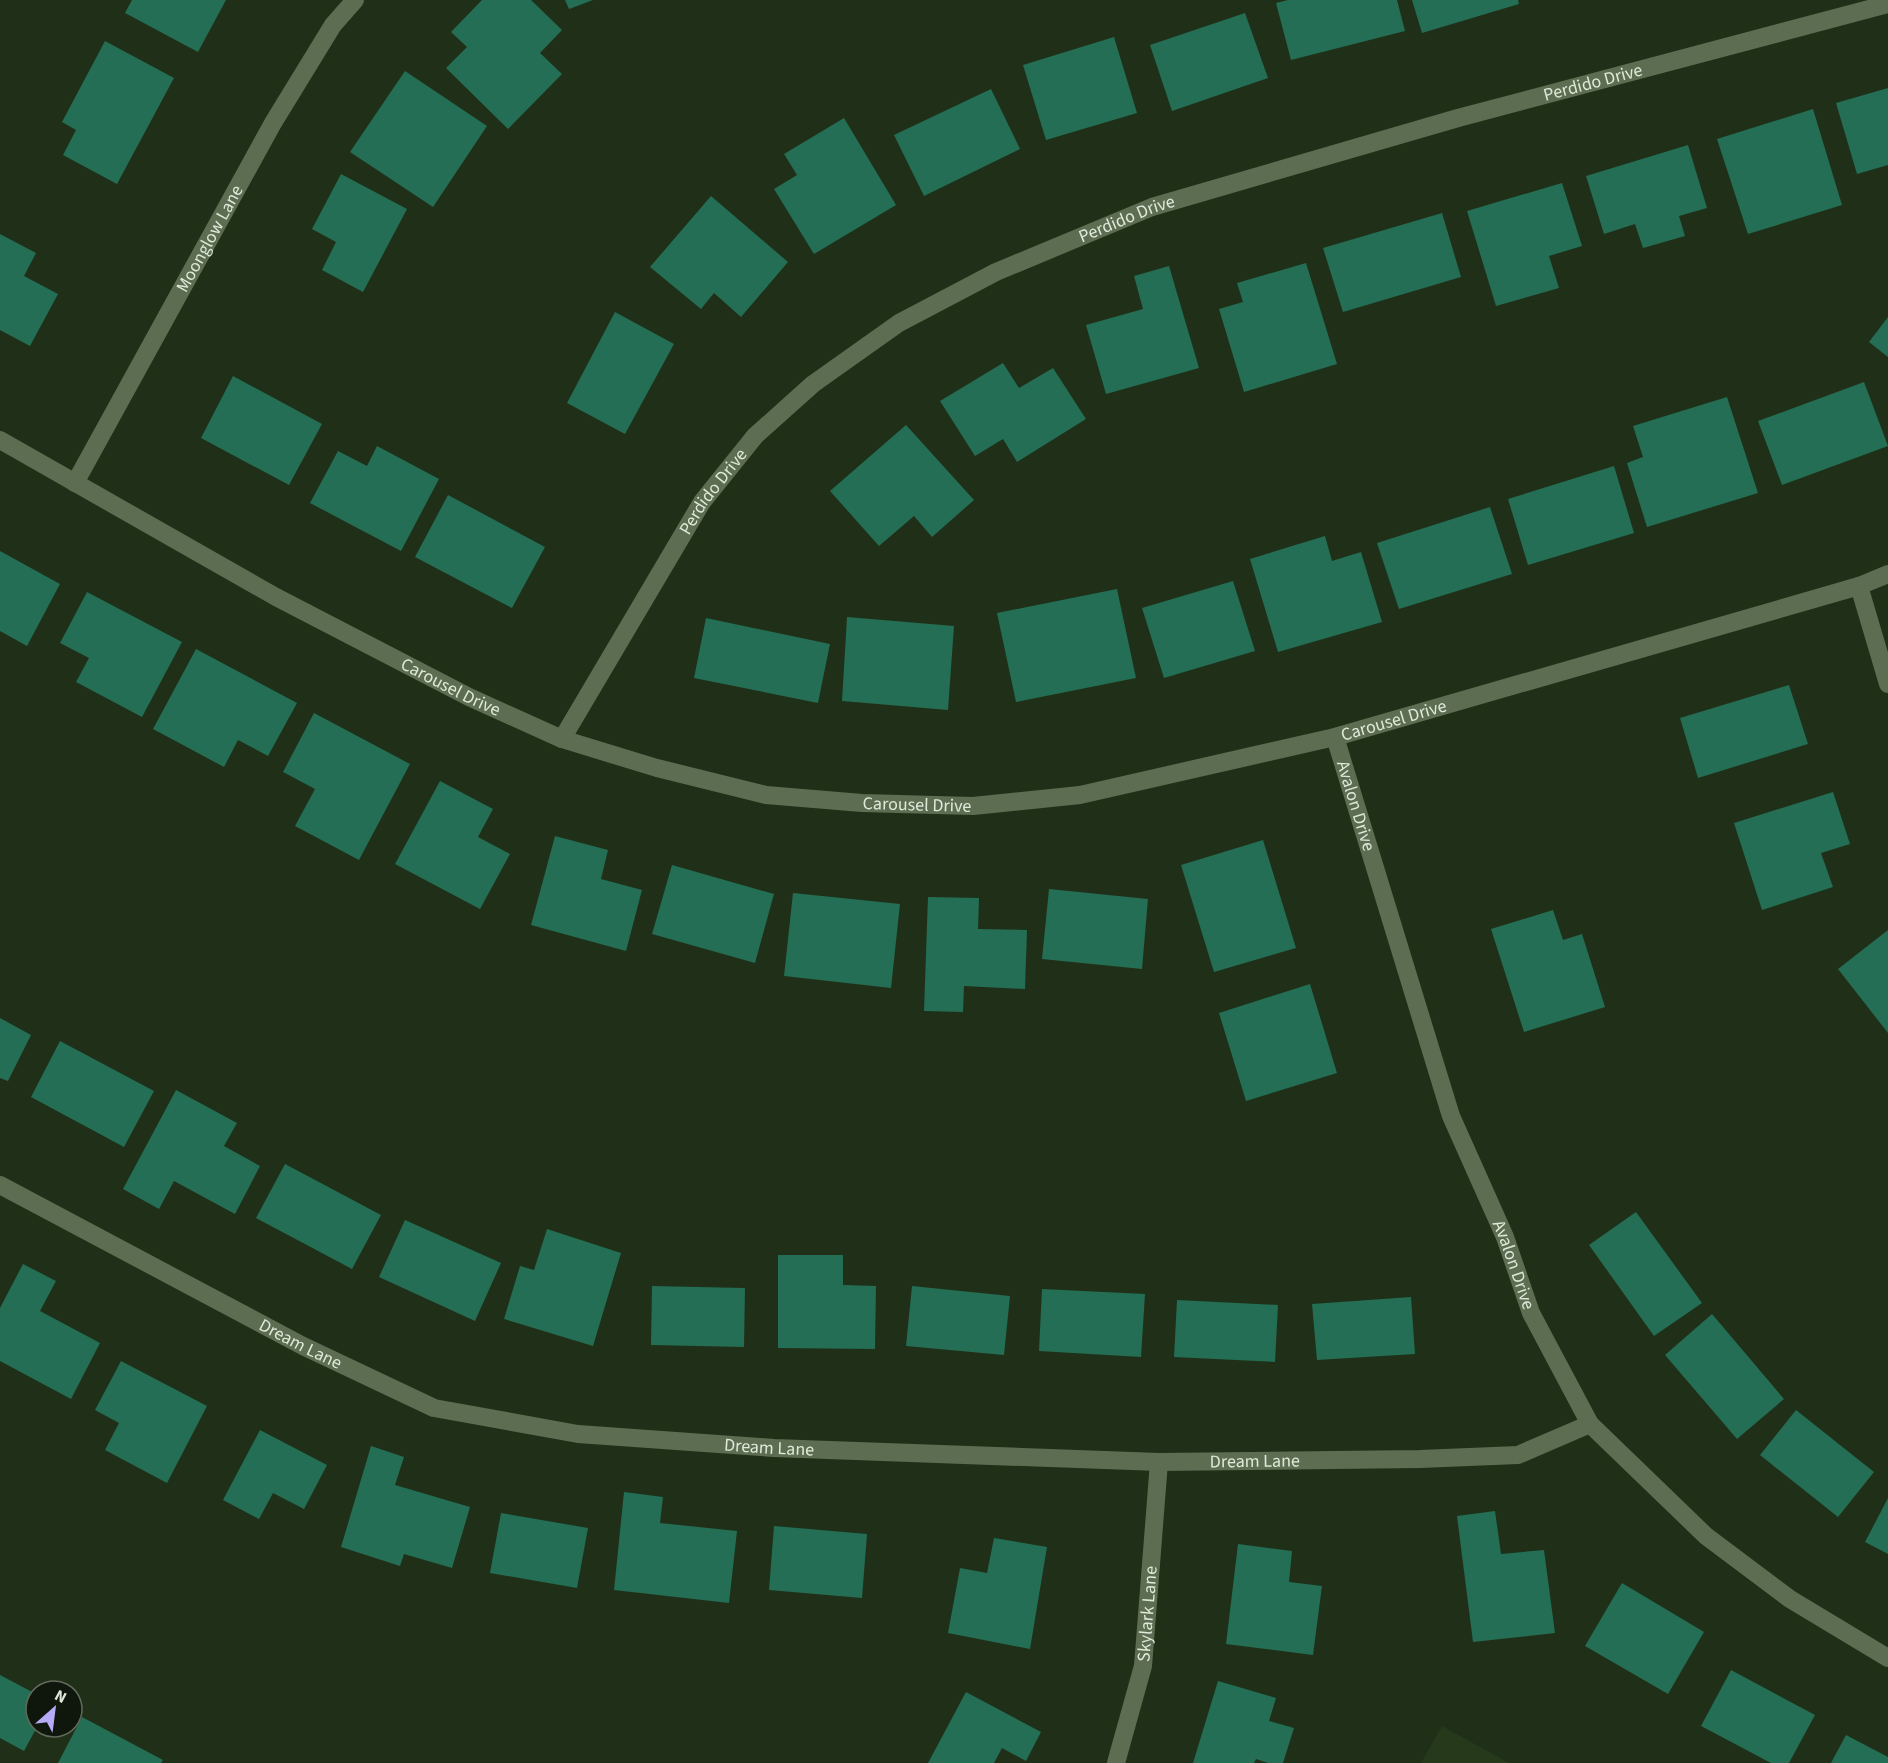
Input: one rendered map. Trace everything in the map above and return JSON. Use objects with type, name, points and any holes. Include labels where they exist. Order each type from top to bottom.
[{"type":"street","name":"Moonglow Lane","points":[[75,483],[273,123],[333,25],[355,0]]},
{"type":"street","name":"Perdido Drive","points":[[562,739],[702,502],[755,436],[813,384],[899,323],[996,272],[1152,207],[1458,118],[1888,4]]},
{"type":"street","name":"Carousel Drive","points":[[0,440],[276,597],[469,697],[562,739],[657,768],[766,795],[862,804],[973,806],[1080,795],[1335,737],[1859,586],[1888,574]]},
{"type":"street","points":[[1859,586],[1888,684]]},
{"type":"street","name":"Avalon Drive","points":[[1335,737],[1451,1116],[1505,1237],[1531,1313],[1590,1424],[1706,1536],[1790,1599],[1888,1658]]},
{"type":"street","name":"Dream Lane","points":[[0,1185],[303,1346],[434,1408],[590,1435],[774,1448],[1159,1462],[1420,1460],[1518,1455],[1590,1424]]},
{"type":"street","name":"Skylark Lane","points":[[1116,1763],[1143,1666],[1159,1462]]},
{"type":"shaded area","points":[[1442,1726],[1509,1763],[1421,1763]]},
{"type":"building","points":[[132,0],[226,0],[198,52],[125,13]]},
{"type":"building","points":[[482,0],[531,0],[562,30],[540,53],[562,74],[508,129],[446,68],[467,47],[451,32]]},
{"type":"building","points":[[565,0],[593,0],[569,9]]},
{"type":"building","points":[[1288,0],[1397,0],[1405,31],[1291,60],[1276,3]]},
{"type":"building","points":[[1412,0],[1518,0],[1519,4],[1422,33]]},
{"type":"building","points":[[1245,13],[1268,78],[1172,111],[1150,45]]},
{"type":"building","points":[[1114,37],[1137,113],[1046,140],[1023,65]]},
{"type":"building","points":[[105,41],[174,78],[117,184],[63,155],[76,130],[62,122]]},
{"type":"building","points":[[405,71],[487,126],[433,207],[350,152]]},
{"type":"building","points":[[1888,88],[1888,165],[1857,174],[1836,103]]},
{"type":"building","points":[[991,89],[1020,149],[924,196],[894,135]]},
{"type":"building","points":[[1813,109],[1842,205],[1748,234],[1717,139]]},
{"type":"building","points":[[844,118],[896,205],[814,254],[774,189],[797,175],[784,154]]},
{"type":"building","points":[[1688,145],[1707,208],[1679,216],[1685,236],[1643,248],[1635,224],[1604,234],[1586,176]]},
{"type":"building","points":[[341,174],[407,209],[363,292],[322,270],[336,242],[312,229]]},
{"type":"building","points":[[1562,183],[1582,246],[1549,256],[1559,288],[1496,306],[1467,211]]},
{"type":"building","points":[[711,196],[788,262],[741,317],[714,293],[701,309],[650,267]]},
{"type":"building","points":[[1442,213],[1461,277],[1343,312],[1323,248]]},
{"type":"building","points":[[0,234],[36,253],[24,276],[58,294],[30,346],[0,330]]},
{"type":"building","points":[[1306,263],[1337,364],[1244,392],[1219,309],[1243,302],[1237,283]]},
{"type":"building","points":[[1169,266],[1199,368],[1106,394],[1086,325],[1143,309],[1134,276]]},
{"type":"building","points":[[615,312],[674,344],[625,434],[567,403]]},
{"type":"building","points":[[1888,317],[1888,357],[1869,342]]},
{"type":"building","points":[[1003,363],[1019,388],[1053,368],[1086,419],[1017,462],[1003,439],[975,456],[940,401]]},
{"type":"building","points":[[233,376],[322,424],[289,485],[201,438]]},
{"type":"building","points":[[1864,382],[1888,446],[1782,485],[1758,421]]},
{"type":"building","points":[[1727,397],[1758,493],[1647,527],[1627,463],[1643,457],[1633,426]]},
{"type":"building","points":[[906,425],[974,500],[932,537],[914,516],[879,546],[830,491]]},
{"type":"building","points":[[377,446],[439,479],[401,551],[310,503],[338,451],[367,466]]},
{"type":"building","points":[[1614,466],[1634,533],[1528,565],[1508,499]]},
{"type":"building","points":[[448,495],[545,547],[512,608],[415,557]]},
{"type":"building","points":[[1490,507],[1512,574],[1399,609],[1377,543]]},
{"type":"building","points":[[1325,536],[1332,561],[1361,552],[1382,622],[1278,652],[1250,559]]},
{"type":"building","points":[[0,551],[60,584],[27,646],[0,631]]},
{"type":"building","points":[[1233,581],[1255,651],[1164,678],[1142,608]]},
{"type":"building","points":[[1117,589],[1136,678],[1016,702],[997,613]]},
{"type":"building","points":[[87,592],[182,642],[142,717],[76,682],[89,658],[60,643]]},
{"type":"building","points":[[847,617],[954,626],[948,710],[842,701]]},
{"type":"building","points":[[706,618],[830,644],[818,703],[694,678]]},
{"type":"building","points":[[196,649],[297,703],[268,756],[238,740],[224,767],[153,729]]},
{"type":"building","points":[[1789,685],[1808,744],[1698,778],[1680,718]]},
{"type":"building","points":[[314,713],[410,764],[359,860],[295,826],[315,789],[283,772]]},
{"type":"building","points":[[440,781],[493,809],[478,837],[510,854],[480,909],[395,864]]},
{"type":"building","points":[[1833,792],[1850,844],[1821,853],[1833,887],[1762,910],[1734,823]]},
{"type":"building","points":[[555,836],[608,850],[601,879],[642,890],[626,951],[531,925]]},
{"type":"building","points":[[1263,840],[1296,948],[1214,972],[1181,865]]},
{"type":"building","points":[[672,865],[774,894],[755,963],[652,934]]},
{"type":"building","points":[[1049,889],[1148,899],[1142,969],[1042,959]]},
{"type":"building","points":[[793,893],[900,904],[891,988],[784,976]]},
{"type":"building","points":[[928,897],[979,898],[978,929],[1027,930],[1025,989],[964,986],[963,1012],[924,1011]]},
{"type":"building","points":[[1553,910],[1563,940],[1582,934],[1605,1007],[1524,1032],[1491,929]]},
{"type":"building","points":[[1888,930],[1888,1033],[1838,969]]},
{"type":"building","points":[[1310,984],[1337,1073],[1246,1101],[1219,1013]]},
{"type":"building","points":[[0,1018],[31,1035],[8,1081],[0,1078]]},
{"type":"building","points":[[60,1041],[154,1091],[124,1147],[31,1097]]},
{"type":"building","points":[[176,1090],[237,1123],[224,1146],[260,1166],[235,1214],[174,1181],[159,1209],[123,1189]]},
{"type":"building","points":[[285,1164],[381,1215],[352,1269],[256,1218]]},
{"type":"building","points":[[1636,1212],[1702,1303],[1654,1336],[1589,1245]]},
{"type":"building","points":[[405,1220],[501,1263],[475,1321],[379,1277]]},
{"type":"building","points":[[547,1229],[621,1253],[593,1346],[504,1319],[520,1266],[534,1270]]},
{"type":"building","points":[[778,1255],[843,1255],[843,1285],[876,1286],[875,1349],[778,1348]]},
{"type":"building","points":[[23,1264],[56,1281],[40,1311],[100,1343],[71,1399],[0,1361],[0,1308]]},
{"type":"building","points":[[652,1286],[745,1288],[744,1347],[651,1345]]},
{"type":"building","points":[[912,1286],[1010,1296],[1004,1355],[906,1346]]},
{"type":"building","points":[[1042,1289],[1145,1294],[1141,1357],[1039,1351]]},
{"type":"building","points":[[1411,1297],[1415,1354],[1317,1360],[1312,1304]]},
{"type":"building","points":[[1177,1300],[1278,1305],[1275,1362],[1174,1357]]},
{"type":"building","points":[[1712,1314],[1784,1399],[1737,1439],[1665,1355]]},
{"type":"building","points":[[121,1361],[207,1406],[167,1483],[105,1450],[119,1423],[95,1410]]},
{"type":"building","points":[[1796,1410],[1874,1472],[1838,1517],[1760,1455]]},
{"type":"building","points":[[260,1430],[327,1465],[304,1509],[273,1493],[259,1519],[223,1500]]},
{"type":"building","points":[[371,1446],[404,1457],[395,1485],[470,1507],[452,1568],[404,1554],[400,1566],[341,1547]]},
{"type":"building","points":[[624,1492],[663,1497],[660,1523],[737,1531],[729,1603],[614,1590]]},
{"type":"building","points":[[1888,1498],[1888,1554],[1865,1542]]},
{"type":"building","points":[[1495,1511],[1501,1554],[1544,1550],[1555,1633],[1473,1642],[1457,1516]]},
{"type":"building","points":[[501,1513],[588,1528],[577,1588],[490,1573]]},
{"type":"building","points":[[774,1526],[867,1534],[862,1598],[769,1590]]},
{"type":"building","points":[[994,1538],[1047,1547],[1030,1649],[948,1633],[960,1568],[987,1573]]},
{"type":"building","points":[[1238,1544],[1292,1551],[1289,1582],[1322,1586],[1313,1655],[1226,1644]]},
{"type":"building","points":[[1622,1583],[1704,1632],[1668,1694],[1585,1646]]},
{"type":"building","points":[[1731,1670],[1815,1715],[1789,1763],[1771,1763],[1701,1726]]},
{"type":"building","points":[[0,1675],[24,1688],[24,1739],[30,1739],[24,1751],[0,1738]]},
{"type":"building","points":[[1218,1681],[1276,1698],[1269,1721],[1294,1728],[1283,1763],[1268,1763],[1256,1759],[1254,1763],[1193,1763]]},
{"type":"building","points":[[966,1692],[1041,1732],[1026,1761],[1002,1748],[994,1763],[928,1763]]},
{"type":"building","points":[[84,1718],[163,1760],[161,1763],[58,1763],[71,1739],[84,1739]]},
{"type":"building","points":[[1846,1735],[1888,1757],[1888,1763],[1831,1763]]}]
